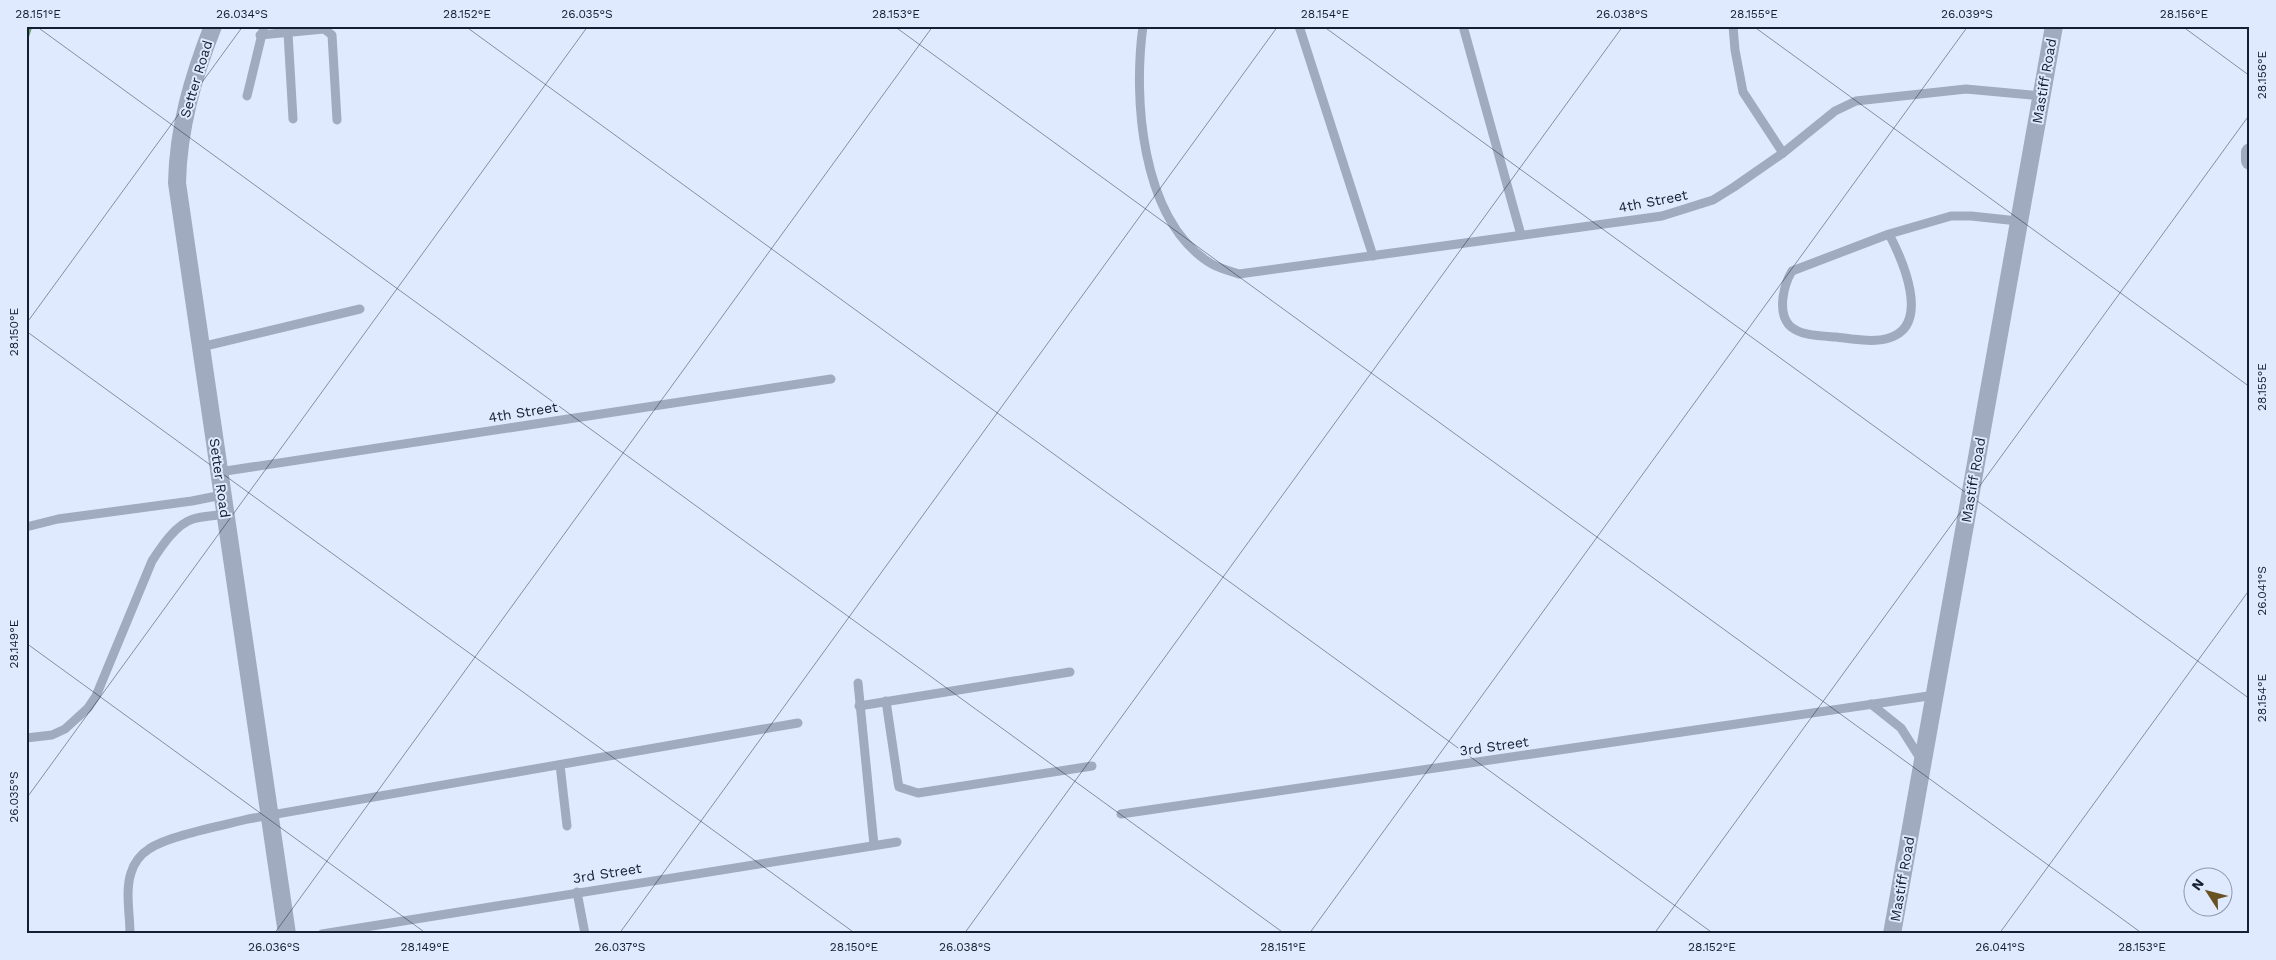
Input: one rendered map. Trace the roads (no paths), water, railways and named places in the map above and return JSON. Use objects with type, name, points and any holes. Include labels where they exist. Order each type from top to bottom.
[{"type":"street","name":"Setter Road","points":[[213,26],[190,90],[178,159],[179,199],[287,934]]},
{"type":"street","name":"Mastiff Road","points":[[1892,934],[2054,26]]},
{"type":"street","points":[[2250,152],[2250,161]]},
{"type":"lane","name":"4th Street","points":[[1143,26],[1140,68],[1143,137],[1148,166],[1159,198],[1172,222],[1189,245],[1206,261],[1239,274],[1662,216],[1693,208],[1712,200],[1734,187],[1783,153],[1835,111],[1856,101],[1966,89],[2042,96]]},
{"type":"lane","points":[[1300,26],[1373,256]]},
{"type":"lane","points":[[1463,26],[1521,235]]},
{"type":"lane","points":[[1733,26],[1734,50],[1743,92],[1783,153]]},
{"type":"lane","points":[[247,96],[262,31],[288,33],[324,29],[332,35],[337,120]]},
{"type":"lane","points":[[288,33],[293,119]]},
{"type":"lane","points":[[1889,234],[1903,262],[1911,294],[1911,308],[1906,326],[1899,334],[1873,340],[1822,336],[1798,331],[1788,325],[1783,302],[1785,281],[1792,271],[1803,265],[1889,234],[1950,216],[1971,216],[2018,221]]},
{"type":"lane","points":[[201,347],[360,309]]},
{"type":"lane","name":"4th Street","points":[[219,472],[831,379]]},
{"type":"lane","points":[[26,527],[58,519],[192,502],[222,495]]},
{"type":"lane","points":[[26,738],[52,735],[65,729],[79,718],[96,696],[152,561],[161,548],[175,532],[192,519],[225,514]]},
{"type":"lane","points":[[859,706],[886,700],[1070,672]]},
{"type":"lane","points":[[858,683],[874,845]]},
{"type":"lane","name":"3rd Street","points":[[1121,814],[1935,695]]},
{"type":"lane","points":[[886,700],[899,787],[906,791],[918,793],[1092,766]]},
{"type":"lane","points":[[1871,704],[1901,728],[1923,764]]},
{"type":"lane","points":[[130,934],[129,882],[131,870],[138,859],[150,848],[230,824],[270,816],[798,723]]},
{"type":"lane","points":[[560,765],[567,826]]},
{"type":"lane","name":"3rd Street","points":[[322,934],[897,842]]},
{"type":"lane","points":[[577,892],[585,934]]},
{"type":"waterway","points":[[26,38],[30,26]]}]
